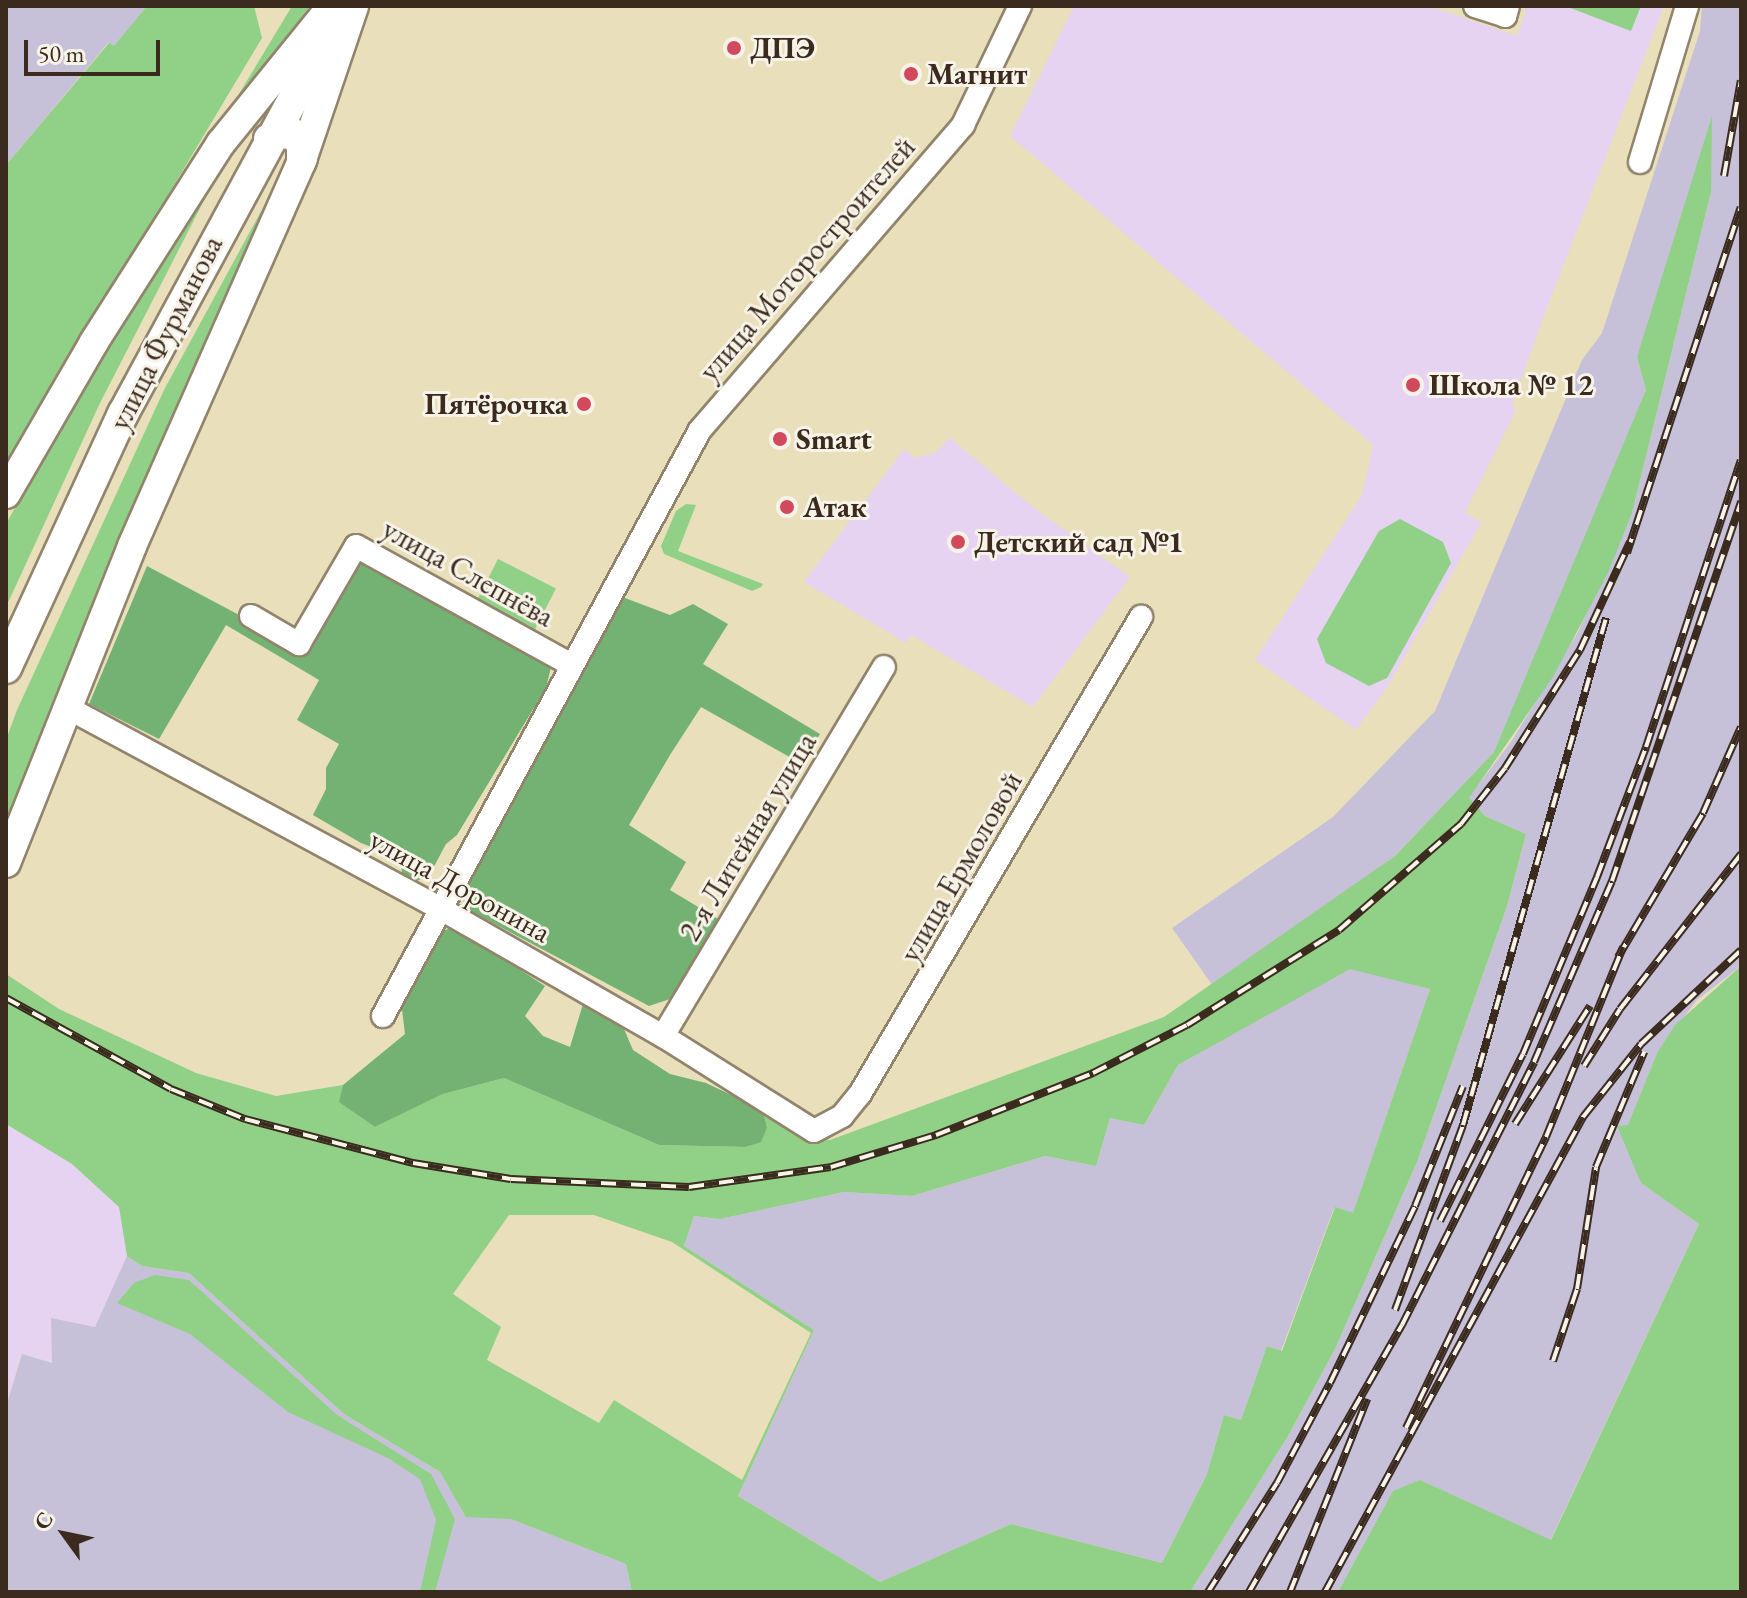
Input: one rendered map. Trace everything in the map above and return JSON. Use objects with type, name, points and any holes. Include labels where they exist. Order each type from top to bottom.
[{"type":"main road","name":"улица Фурманова","points":[[6,668],[123,414],[344,6]]},
{"type":"main road","points":[[270,138],[281,133],[293,134],[302,144],[302,158]]},
{"type":"street","points":[[6,494],[94,342],[241,117],[332,6]]},
{"type":"street","points":[[6,863],[132,546],[302,158],[354,6]]},
{"type":"street","name":"улица Моторостроителей","points":[[383,1016],[700,430],[963,125],[1020,6]]},
{"type":"street","points":[[1475,6],[1506,11]]},
{"type":"street","points":[[1640,162],[1687,6]]},
{"type":"street","points":[[241,117],[261,115],[270,138]]},
{"type":"street","name":"улица Слепнёва","points":[[251,616],[299,644],[356,546],[572,665]]},
{"type":"street","name":"улица Ермоловой","points":[[814,1131],[842,1116],[860,1094],[1141,617]]},
{"type":"street","name":"2-я Литейная улица","points":[[663,1036],[884,667]]},
{"type":"street","name":"улица Доронина","points":[[68,708],[441,909],[663,1036],[814,1131]]},
{"type":"shaded area","points":[[6,6],[147,6],[114,47],[108,43],[6,165]]},
{"type":"shaded area","name":"Школа № 12","points":[[1074,6],[1429,6],[1517,36],[1526,12],[1522,6],[1664,6],[1545,313],[1512,404],[1516,410],[1465,512],[1481,523],[1388,686],[1356,730],[1255,660],[1362,495],[1373,445],[1010,136]]},
{"type":"shaded area","points":[[1702,6],[1741,6],[1741,966],[1697,1000],[1657,1053],[1628,1126],[1641,1183],[1699,1224],[1550,1541],[1420,1480],[1393,1492],[1338,1592],[1190,1592],[1288,1436],[1335,1349],[1417,1162],[1507,906],[1526,834],[1485,816],[1468,798],[1511,742],[1578,632],[1632,513],[1711,192],[1637,357],[1646,390],[1608,491],[1494,752],[1395,856],[1213,986],[1172,928],[1333,817],[1435,711],[1582,360],[1602,333],[1700,31]]},
{"type":"shaded area","name":"Детский сад №1","points":[[950,438],[1034,508],[1130,577],[1033,707],[911,635],[906,643],[804,582],[904,449],[915,458],[935,453]]},
{"type":"shaded area","points":[[1350,968],[1430,989],[1353,1214],[1334,1208],[1281,1351],[1267,1346],[1241,1420],[1224,1415],[1207,1474],[1162,1563],[1011,1524],[880,1582],[738,1496],[814,1330],[684,1246],[694,1216],[720,1219],[844,1192],[912,1196],[1045,1156],[1096,1166],[1110,1118],[1144,1125],[1178,1065]]},
{"type":"shaded area","points":[[8,1123],[72,1164],[120,1207],[127,1256],[95,1327],[52,1364],[21,1355],[6,1407]]},
{"type":"shaded area","points":[[127,1256],[142,1266],[189,1273],[344,1414],[440,1472],[466,1516],[511,1519],[626,1564],[632,1592],[6,1592],[6,1407],[22,1354],[52,1363],[51,1318],[95,1327]]},
{"type":"green space","points":[[147,6],[254,6],[262,38],[6,466],[6,165],[109,43],[114,46]]},
{"type":"green space","points":[[292,6],[310,6],[225,117]]},
{"type":"green space","points":[[1565,6],[1641,6],[1631,31]]},
{"type":"green space","points":[[1712,116],[1711,192],[1632,513],[1608,573],[1553,677],[1469,798],[1485,816],[1526,834],[1507,906],[1417,1162],[1335,1349],[1288,1436],[1190,1592],[632,1592],[626,1564],[511,1519],[466,1517],[440,1472],[344,1414],[189,1273],[142,1266],[127,1256],[119,1207],[72,1164],[6,1124],[6,974],[59,1009],[196,1073],[276,1096],[343,1085],[340,1102],[375,1127],[443,1094],[504,1078],[659,1145],[747,1147],[761,1141],[767,1128],[763,1110],[811,1137],[830,1140],[1164,1017],[1395,856],[1494,752],[1646,390],[1637,357]],"holes":[[[1350,969],[1430,989],[1353,1213],[1335,1207],[1282,1351],[1267,1346],[1241,1420],[1224,1415],[1207,1474],[1162,1563],[1011,1524],[880,1582],[738,1496],[814,1330],[684,1246],[694,1216],[720,1219],[844,1192],[912,1196],[1045,1156],[1096,1166],[1110,1118],[1144,1125],[1178,1065]],[[509,1215],[594,1215],[672,1242],[811,1333],[742,1480],[614,1400],[599,1423],[487,1360],[501,1327],[453,1294]]]},
{"type":"green space","points":[[233,144],[100,403],[6,607],[6,524],[104,349]]},
{"type":"green space","points":[[284,169],[6,841],[6,740],[17,710],[164,390]]},
{"type":"green space","points":[[686,504],[696,505],[678,551],[763,584],[761,587],[752,591],[664,554],[661,546],[676,511]]},
{"type":"green space","points":[[1400,519],[1443,542],[1451,563],[1387,678],[1369,686],[1326,663],[1317,639],[1379,531]]},
{"type":"green space","points":[[360,555],[552,663],[546,688],[457,835],[446,844],[430,874],[417,881],[402,873],[400,858],[361,843],[313,815],[326,789],[326,768],[339,744],[297,720],[319,680],[226,625],[159,739],[89,704],[147,566],[301,648]]},
{"type":"green space","points":[[498,559],[556,589],[534,632],[476,603]]},
{"type":"green space","points":[[617,595],[670,615],[693,604],[728,624],[703,664],[820,734],[802,764],[701,707],[670,755],[629,825],[686,862],[670,890],[718,919],[670,999],[649,1006],[465,908],[461,888]]},
{"type":"green space","points":[[454,927],[545,986],[525,1016],[543,1036],[570,1047],[583,1004],[624,1029],[633,1050],[670,1074],[706,1083],[763,1110],[767,1128],[761,1142],[746,1147],[659,1145],[504,1078],[443,1094],[375,1127],[339,1102],[343,1085],[405,1034],[401,1001],[439,932]]},
{"type":"green space","points":[[1741,966],[1741,1592],[1338,1592],[1393,1491],[1420,1480],[1551,1540],[1699,1224],[1641,1183],[1617,1126],[1628,1125],[1657,1053],[1675,1025]]},
{"type":"green space","points":[[155,1275],[189,1280],[337,1415],[431,1474],[455,1519],[435,1592],[420,1592],[436,1520],[420,1479],[388,1458],[288,1412],[190,1334],[117,1303],[134,1283]]},
{"type":"railway","points":[[1724,176],[1741,80]]},
{"type":"railway","points":[[1627,553],[1741,207]]},
{"type":"railway","points":[[1440,1221],[1523,1054],[1597,877],[1646,747],[1741,460]]},
{"type":"railway","points":[[1249,1592],[1402,1325],[1534,1062],[1612,881],[1741,501]]},
{"type":"railway","points":[[6,998],[171,1089],[245,1119],[413,1163],[511,1179],[689,1187],[831,1167],[936,1135],[1093,1073],[1187,1025],[1339,930],[1461,824],[1505,768],[1580,650],[1630,542]]},
{"type":"railway","points":[[1395,1310],[1463,1125],[1606,618]]},
{"type":"railway","points":[[1618,957],[1703,813],[1741,727]]},
{"type":"railway","points":[[1584,1066],[1620,1009],[1741,854]]},
{"type":"railway","points":[[1406,1428],[1546,1137],[1623,947]]},
{"type":"railway","points":[[1325,1592],[1583,1117],[1641,1044],[1741,950]]},
{"type":"railway","points":[[1515,1124],[1590,1006]]},
{"type":"railway","points":[[1553,1361],[1577,1289],[1596,1167],[1644,1052]]},
{"type":"railway","points":[[1208,1592],[1277,1483],[1330,1383],[1415,1206],[1463,1086]]},
{"type":"railway","points":[[1290,1592],[1367,1399]]},
{"type":"place","name":"ДПЭ","points":[[734,48]]},
{"type":"place","name":"Магнит","points":[[911,74]]},
{"type":"place","name":"Школа № 12","points":[[1413,385]]},
{"type":"place","name":"Пятёрочка","points":[[584,404]]},
{"type":"place","name":"Smart","points":[[780,439]]},
{"type":"place","name":"Атак","points":[[787,507]]},
{"type":"place","name":"Детский сад №1","points":[[958,542]]}]
